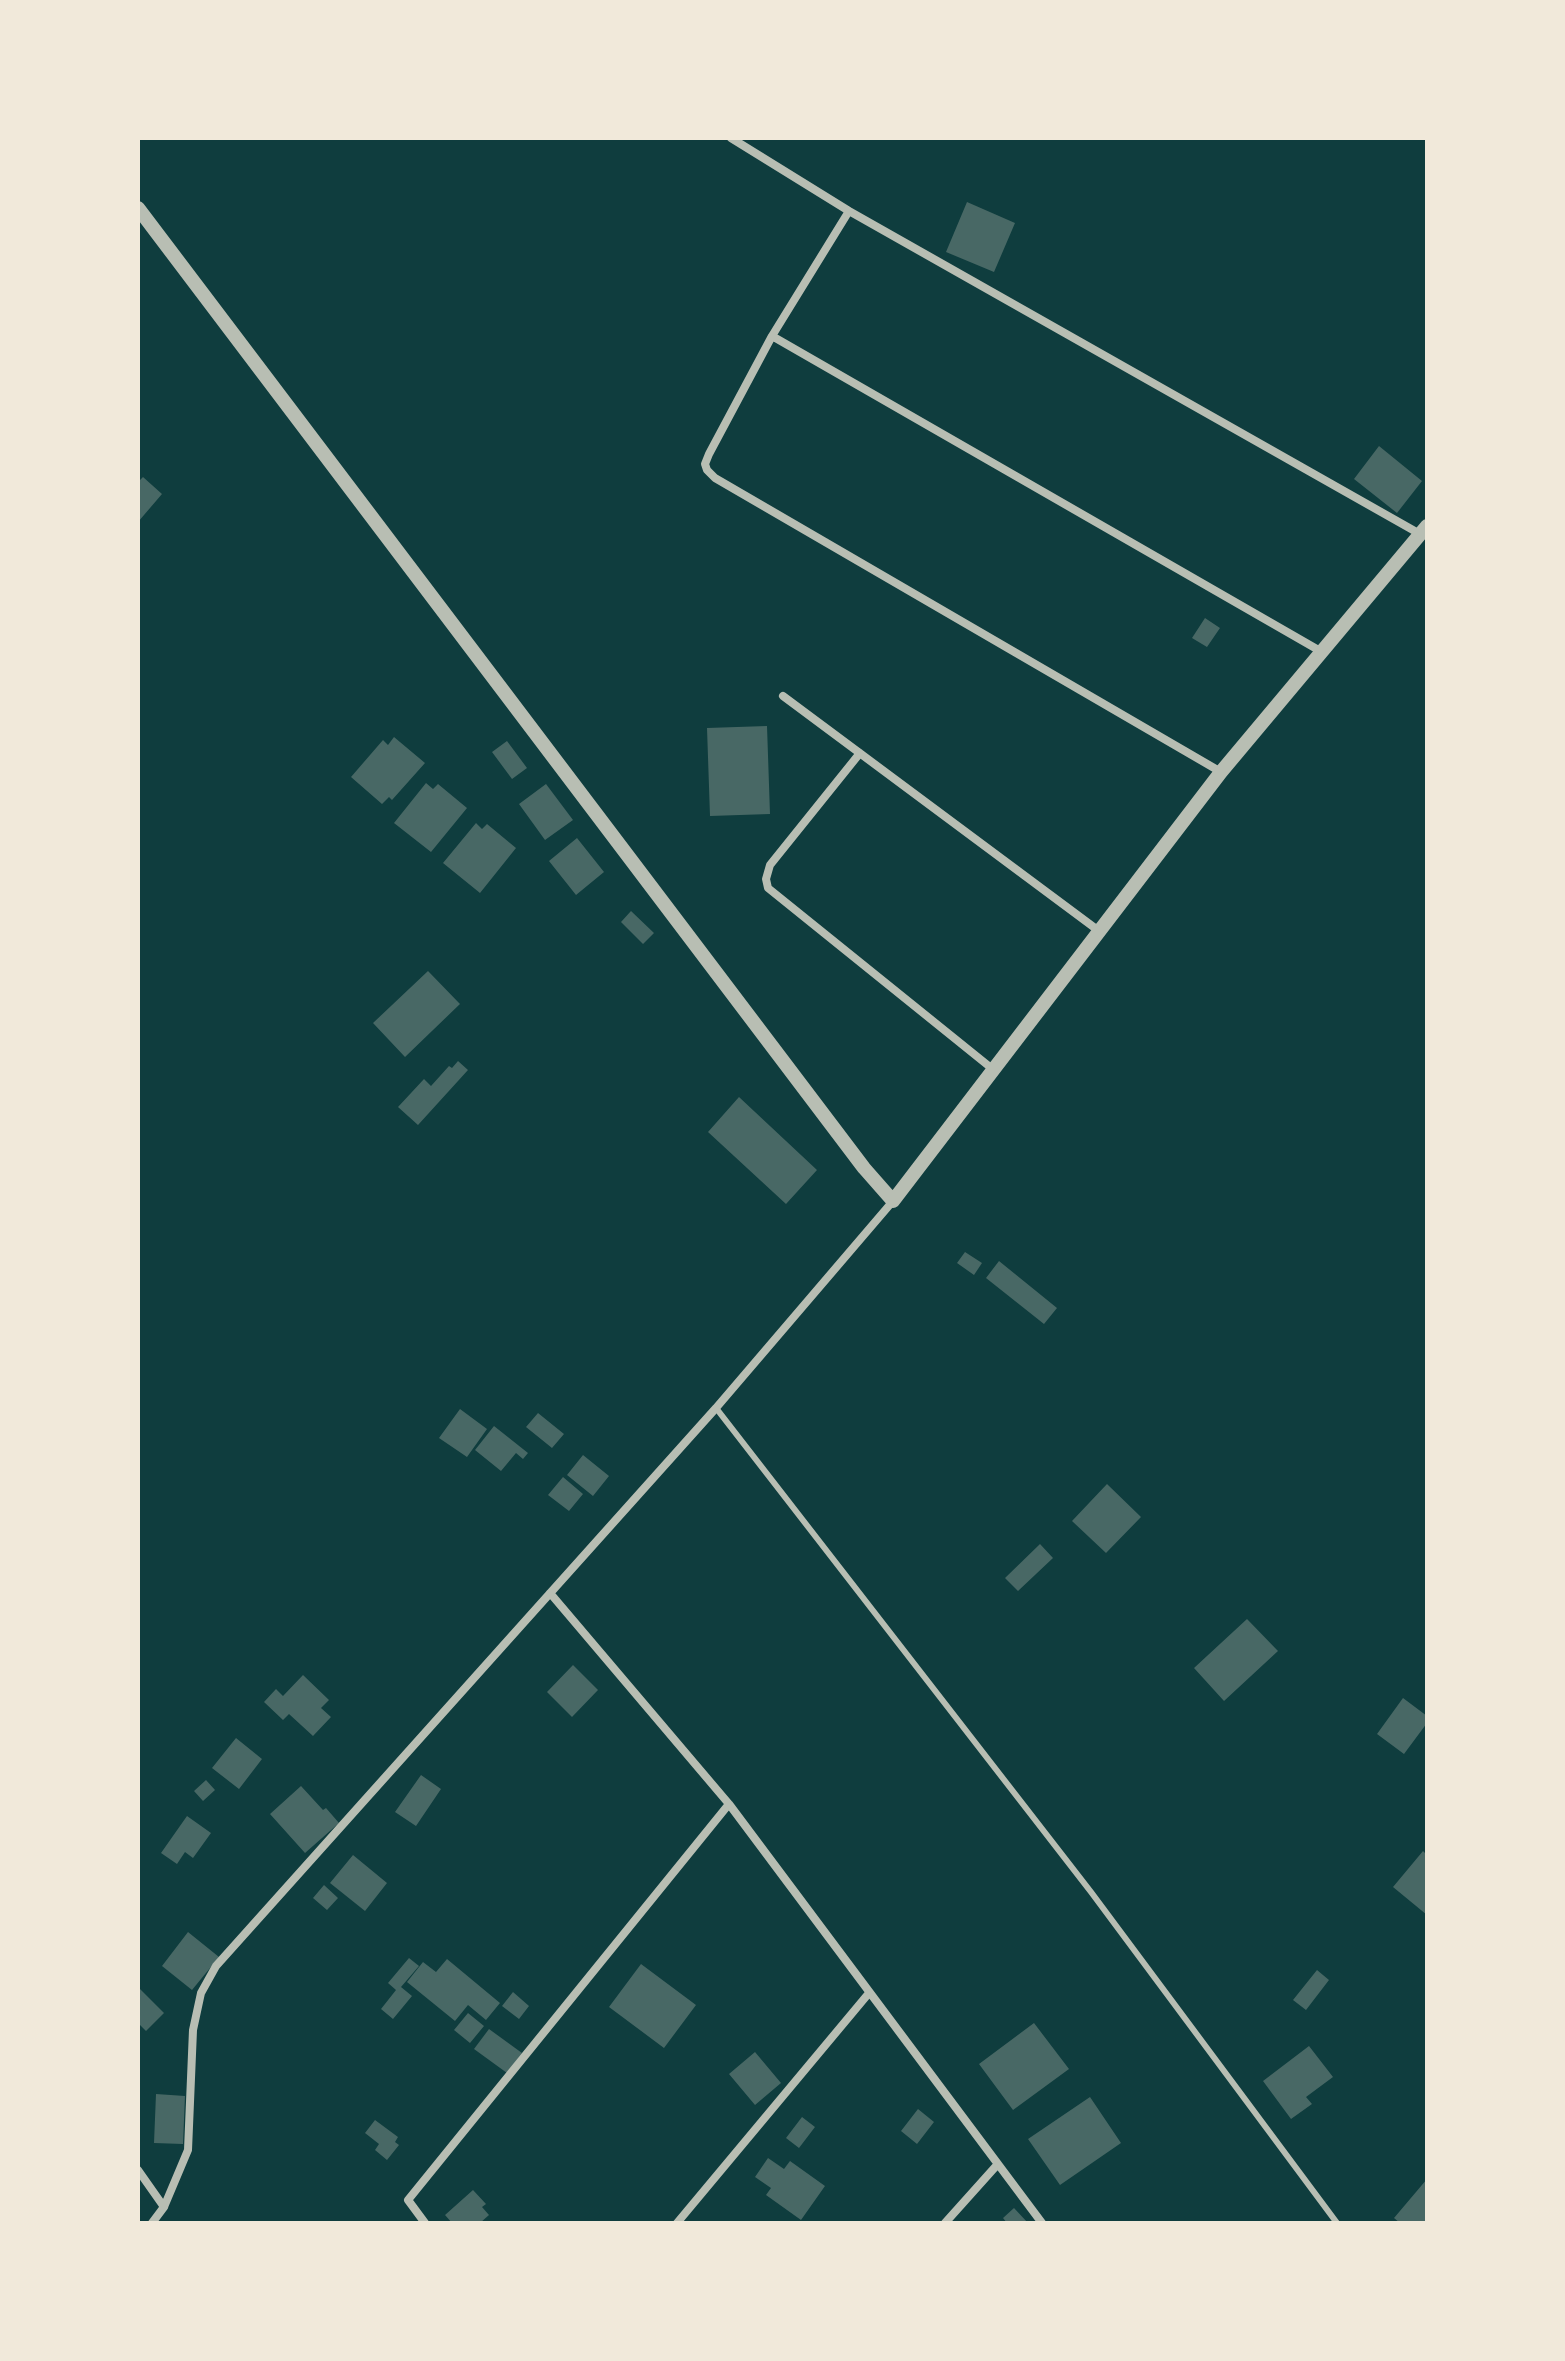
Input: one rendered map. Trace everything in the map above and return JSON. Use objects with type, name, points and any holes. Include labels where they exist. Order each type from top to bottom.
[{"type":"street","points":[[152,2223],[164,2207],[188,2150],[193,2030],[197,2004],[205,1984],[244,1934],[716,1408],[893,1201],[1221,772],[1424,530],[849,211],[731,138]]},
{"type":"street","points":[[138,208],[864,1168],[893,1201]]},
{"type":"street","points":[[849,211],[772,336],[709,454],[705,464],[710,474],[1221,772]]},
{"type":"street","points":[[772,336],[1322,652]]},
{"type":"street","points":[[783,696],[1099,931]]},
{"type":"street","points":[[860,753],[770,865],[768,888],[995,1071]]},
{"type":"street","points":[[550,1593],[729,1804],[1042,2223]]},
{"type":"street","points":[[425,2223],[408,2200],[729,1804]]},
{"type":"street","points":[[677,2223],[869,1993]]},
{"type":"street","points":[[945,2223],[997,2165]]},
{"type":"street","points":[[138,2170],[164,2207]]},
{"type":"lane","points":[[716,1408],[1091,1892],[1337,2223]]},
{"type":"building","points":[[967,202],[1015,223],[994,272],[946,252]]},
{"type":"building","points":[[1379,446],[1422,481],[1397,513],[1354,479]]},
{"type":"building","points":[[143,477],[162,494],[138,522],[138,482]]},
{"type":"building","points":[[1205,618],[1220,628],[1207,647],[1192,638]]},
{"type":"building","points":[[767,726],[770,814],[710,816],[707,728]]},
{"type":"building","points":[[394,737],[425,763],[392,800],[389,797],[382,804],[351,777],[383,740],[388,745]]},
{"type":"building","points":[[507,741],[527,768],[512,779],[492,752]]},
{"type":"building","points":[[426,783],[433,789],[438,784],[467,808],[431,852],[394,823]]},
{"type":"building","points":[[546,784],[573,820],[545,840],[519,804]]},
{"type":"building","points":[[476,823],[482,829],[487,824],[516,848],[480,893],[443,863]]},
{"type":"building","points":[[577,838],[604,872],[576,895],[549,861]]},
{"type":"building","points":[[631,911],[654,933],[643,944],[621,922]]},
{"type":"building","points":[[428,971],[460,1004],[405,1057],[373,1023]]},
{"type":"building","points":[[458,1061],[468,1070],[418,1125],[398,1107],[424,1079],[431,1086],[449,1066],[452,1068]]},
{"type":"building","points":[[739,1097],[817,1170],[786,1204],[708,1132]]},
{"type":"building","points":[[965,1252],[982,1263],[974,1275],[957,1263]]},
{"type":"building","points":[[999,1261],[1057,1308],[1044,1324],[986,1278]]},
{"type":"building","points":[[460,1409],[487,1429],[467,1457],[439,1438]]},
{"type":"building","points":[[538,1413],[564,1434],[552,1448],[526,1427]]},
{"type":"building","points":[[494,1426],[528,1453],[523,1459],[516,1453],[501,1471],[475,1450]]},
{"type":"building","points":[[583,1455],[609,1476],[593,1496],[567,1475]]},
{"type":"building","points":[[563,1477],[583,1494],[569,1511],[548,1495]]},
{"type":"building","points":[[1107,1484],[1141,1517],[1106,1553],[1072,1521]]},
{"type":"building","points":[[1040,1544],[1053,1558],[1018,1591],[1005,1578]]},
{"type":"building","points":[[1247,1619],[1278,1651],[1224,1701],[1194,1668]]},
{"type":"building","points":[[573,1665],[598,1690],[572,1717],[547,1692]]},
{"type":"building","points":[[303,1675],[329,1700],[321,1708],[331,1717],[313,1736],[289,1714],[283,1720],[264,1702],[276,1689],[283,1696]]},
{"type":"building","points":[[1403,1698],[1427,1716],[1427,1723],[1404,1754],[1377,1734]]},
{"type":"building","points":[[236,1738],[262,1759],[239,1789],[212,1768]]},
{"type":"building","points":[[421,1775],[441,1789],[416,1826],[395,1812]]},
{"type":"building","points":[[206,1780],[215,1790],[203,1801],[194,1791]]},
{"type":"building","points":[[301,1786],[339,1823],[305,1853],[270,1814]]},
{"type":"building","points":[[187,1816],[211,1833],[193,1858],[185,1852],[177,1864],[161,1853]]},
{"type":"building","points":[[1423,1851],[1427,1855],[1427,1915],[1393,1887]]},
{"type":"building","points":[[353,1855],[387,1883],[365,1911],[330,1883]]},
{"type":"building","points":[[324,1885],[338,1898],[327,1910],[313,1898]]},
{"type":"building","points":[[188,1932],[219,1957],[192,1990],[162,1966]]},
{"type":"building","points":[[409,1958],[419,1966],[401,1987],[412,1996],[393,2019],[381,2009],[396,1990],[388,1983]]},
{"type":"building","points":[[447,1959],[500,2003],[486,2020],[468,2005],[455,2021],[407,1982],[423,1962],[436,1972]]},
{"type":"building","points":[[641,1964],[696,2005],[664,2048],[609,2007]]},
{"type":"building","points":[[1317,1970],[1329,1980],[1306,2010],[1293,2000]]},
{"type":"building","points":[[140,1989],[164,2013],[146,2031],[138,2023]]},
{"type":"building","points":[[513,1992],[529,2006],[519,2019],[502,2006]]},
{"type":"building","points":[[468,2013],[484,2026],[470,2043],[454,2030]]},
{"type":"building","points":[[1034,2023],[1069,2069],[1013,2110],[979,2064]]},
{"type":"building","points":[[489,2029],[522,2053],[507,2073],[474,2049]]},
{"type":"building","points":[[1309,2046],[1333,2077],[1306,2097],[1312,2104],[1291,2119],[1263,2081]]},
{"type":"building","points":[[755,2052],[781,2083],[755,2105],[729,2074]]},
{"type":"building","points":[[156,2094],[185,2096],[183,2144],[154,2143]]},
{"type":"building","points":[[1090,2097],[1121,2143],[1060,2185],[1028,2139]]},
{"type":"building","points":[[918,2109],[934,2122],[917,2144],[901,2131]]},
{"type":"building","points":[[802,2117],[815,2127],[799,2148],[786,2138]]},
{"type":"building","points":[[375,2120],[398,2137],[395,2142],[399,2145],[387,2160],[375,2150],[379,2144],[365,2133]]},
{"type":"building","points":[[768,2158],[784,2169],[790,2161],[825,2186],[801,2220],[766,2195],[771,2188],[755,2177]]},
{"type":"building","points":[[1427,2179],[1427,2221],[1400,2223],[1394,2218]]},
{"type":"building","points":[[473,2190],[486,2204],[482,2207],[489,2215],[480,2223],[452,2223],[445,2215]]},
{"type":"building","points":[[1014,2208],[1028,2223],[1007,2223],[1003,2218]]}]
